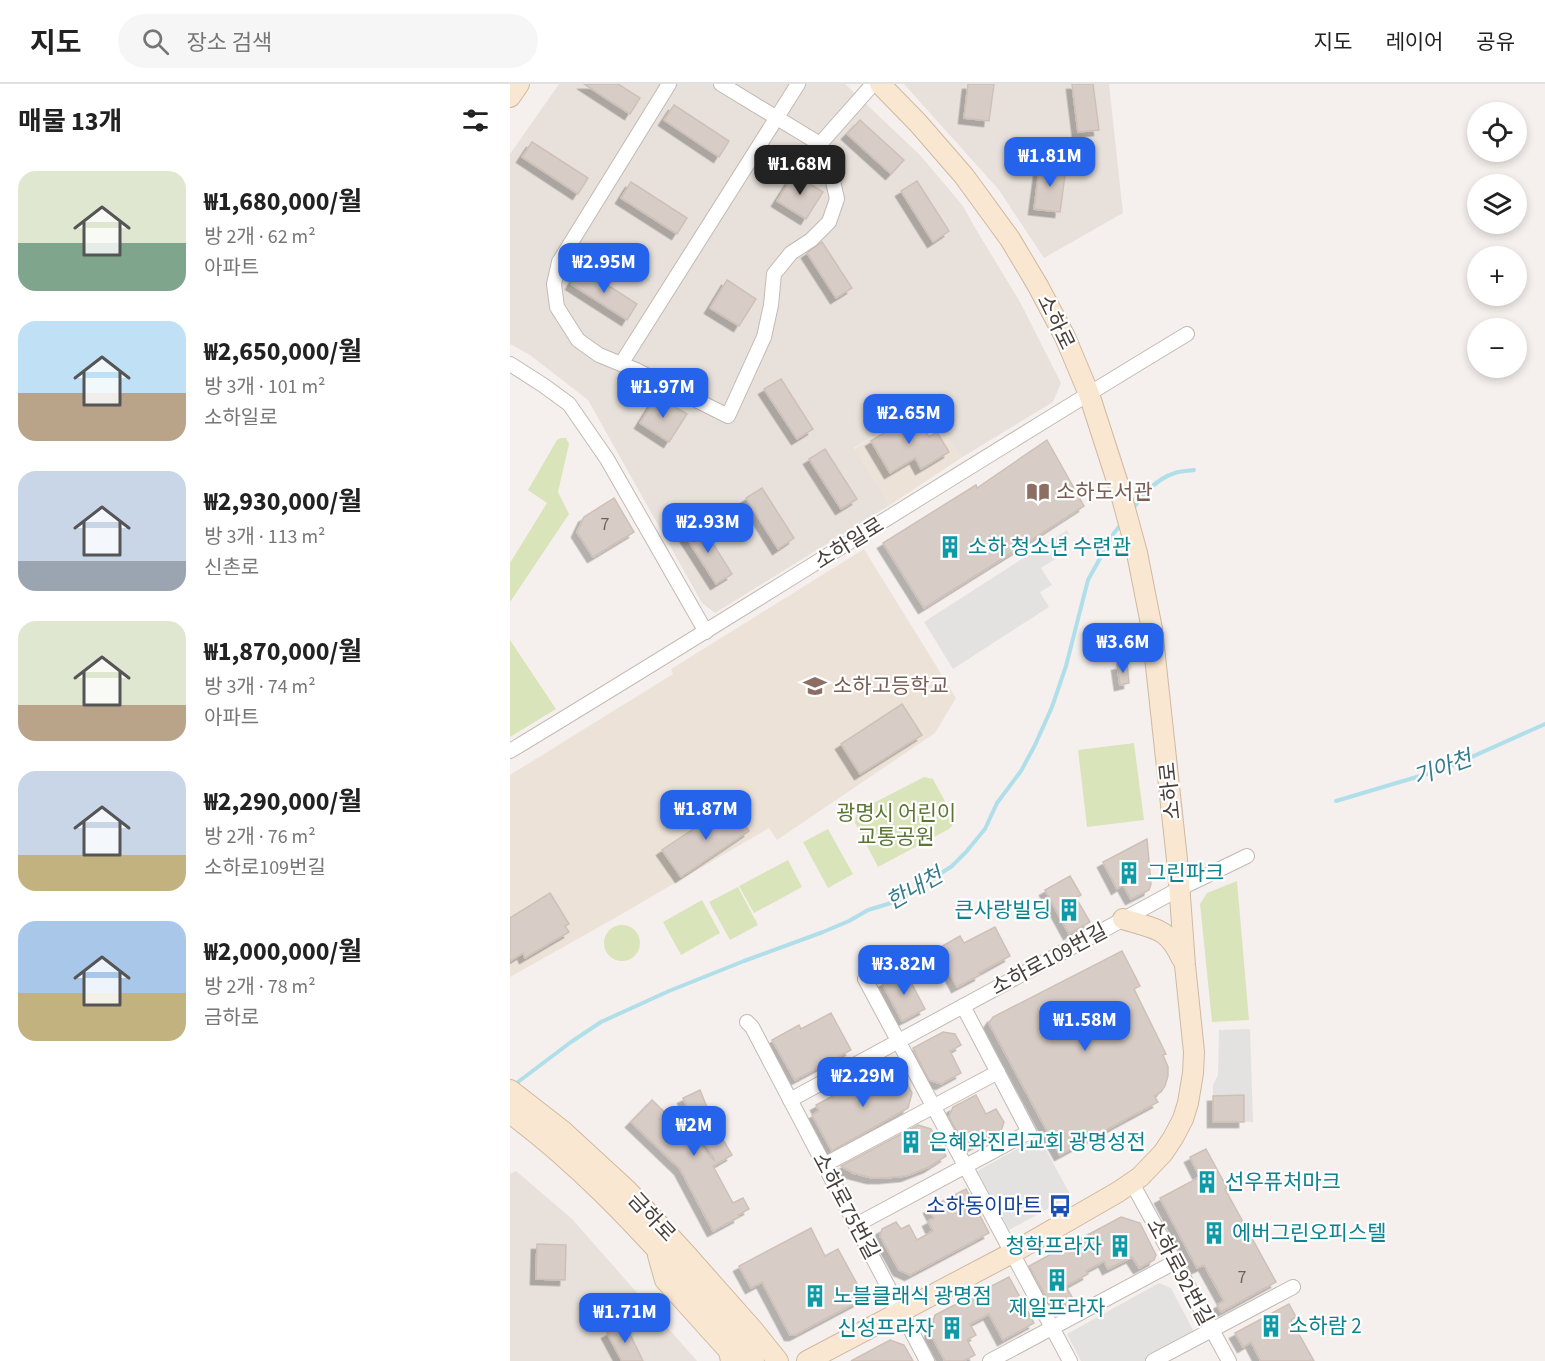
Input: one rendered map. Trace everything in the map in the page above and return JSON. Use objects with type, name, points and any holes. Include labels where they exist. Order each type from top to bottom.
[{"type":"street","points":[[510,97],[519,84]]},
{"type":"street","points":[[669,84],[559,262],[554,284],[557,307],[578,339],[599,355],[728,416],[764,338],[771,305],[774,274],[790,253],[811,240],[829,222],[837,199],[831,172],[820,144],[721,84]]},
{"type":"street","points":[[621,364],[798,84]]},
{"type":"street","points":[[820,144],[873,84]]},
{"type":"street","name":"소하로","points":[[807,1361],[834,1353],[902,1312],[1012,1253],[1132,1183],[1152,1166],[1173,1138],[1183,1119],[1190,1096],[1193,1073],[1194,1052],[1170,787],[1152,629],[1137,553],[1119,487],[1089,394],[1065,337],[1038,286],[1010,239],[964,176],[946,153],[880,84]]},
{"type":"street","name":"소하일로","points":[[510,750],[706,632],[1187,334]]},
{"type":"street","points":[[510,364],[569,404],[607,459],[706,632]]},
{"type":"street","name":"소하로109번길","points":[[790,1100],[1179,889],[1247,856]]},
{"type":"street","points":[[1123,919],[1155,928],[1168,936],[1185,965]]},
{"type":"street","points":[[865,979],[1070,1361]]},
{"type":"street","points":[[856,1225],[1029,1132],[963,1006]]},
{"type":"street","name":"소하로75번길","points":[[747,1022],[752,1027],[927,1361]]},
{"type":"street","points":[[824,1165],[998,1072]]},
{"type":"street","name":"금하로","points":[[510,1090],[518,1111],[553,1147],[609,1198],[657,1249],[754,1361]]},
{"type":"street","name":"금하로","points":[[518,1111],[564,1132],[627,1190],[731,1305],[777,1361]]},
{"type":"street","name":"소하로92번길","points":[[1132,1183],[1229,1361]]},
{"type":"street","points":[[657,1249],[665,1280],[729,1351],[731,1361]]},
{"type":"street","points":[[990,1361],[1175,1262]]},
{"type":"street","points":[[1153,1361],[1293,1287]]},
{"type":"shaded area","points":[[559,84],[845,84],[920,155],[963,206],[1020,302],[1061,383],[1053,402],[961,458],[926,403],[854,448],[890,505],[715,613],[702,603],[588,400],[530,355],[510,344],[510,154]]},
{"type":"shaded area","points":[[904,84],[1109,84],[1123,213],[1044,258],[999,190]]},
{"type":"shaded area","points":[[926,402],[961,458],[890,505],[854,449]]},
{"type":"shaded area","points":[[1067,530],[1069,535],[1058,548],[1062,555],[1041,568],[1052,585],[1040,592],[1049,607],[953,669],[924,622]]},
{"type":"shaded area","points":[[864,549],[956,698],[935,733],[777,840],[769,828],[510,977],[510,775],[673,674],[671,669]]},
{"type":"shaded area","points":[[1250,1029],[1253,1122],[1244,1122],[1243,1095],[1213,1096],[1213,1085],[1218,1075],[1219,1030]]},
{"type":"shaded area","points":[[1039,1137],[1071,1196],[1009,1230],[977,1171]]},
{"type":"shaded area","points":[[516,1171],[572,1219],[697,1361],[510,1361],[510,1174]]},
{"type":"shaded area","points":[[1159,1283],[1171,1288],[1195,1334],[1144,1361],[1081,1361],[1067,1334]]},
{"type":"green space","points":[[566,438],[569,444],[558,492],[569,514],[510,602],[510,563],[547,503],[528,490],[557,440]]},
{"type":"green space","points":[[510,640],[556,709],[510,737]]},
{"type":"green space","points":[[1134,743],[1144,820],[1087,827],[1078,750]]},
{"type":"green space","name":"광명시 어린이 교통공원","points":[[924,777],[933,779],[954,818],[952,826],[878,867],[855,823],[856,815],[860,810]]},
{"type":"green space","points":[[828,829],[853,874],[828,888],[803,842]]},
{"type":"green space","points":[[788,860],[802,887],[754,913],[739,886]]},
{"type":"green space","points":[[1237,881],[1249,1020],[1212,1022],[1200,904],[1207,893]]},
{"type":"green space","points":[[738,887],[758,925],[730,940],[709,902]]},
{"type":"green space","points":[[702,900],[720,933],[681,955],[663,922]]},
{"type":"green space","points":[[622,925],[635,930],[640,943],[635,956],[622,961],[609,956],[604,943],[609,930]]},
{"type":"building","points":[[584,84],[618,84],[640,98],[630,114]]},
{"type":"building","points":[[968,84],[994,84],[989,121],[964,118]]},
{"type":"building","points":[[1072,84],[1093,84],[1099,130],[1078,132]]},
{"type":"building","points":[[674,105],[729,141],[719,157],[664,120]]},
{"type":"building","points":[[860,120],[904,160],[891,174],[847,134]]},
{"type":"building","points":[[532,142],[588,178],[578,194],[522,157]]},
{"type":"building","points":[[1040,164],[1066,168],[1060,212],[1034,209]]},
{"type":"building","points":[[794,174],[823,192],[806,219],[777,201]]},
{"type":"building","points":[[917,181],[949,231],[933,242],[901,191]]},
{"type":"building","points":[[631,182],[687,218],[677,234],[621,198]]},
{"type":"building","points":[[822,242],[852,288],[836,298],[807,253]]},
{"type":"building","points":[[581,268],[637,304],[627,320],[571,284]]},
{"type":"building","points":[[727,280],[756,299],[739,326],[710,308]]},
{"type":"building","points":[[781,379],[813,429],[797,439],[764,389]]},
{"type":"building","points":[[657,396],[687,414],[669,442],[640,423]]},
{"type":"building","points":[[915,414],[929,437],[937,432],[949,452],[921,469],[915,458],[890,473],[871,441]]},
{"type":"building","points":[[1047,440],[1084,506],[924,608],[883,543],[976,485],[977,488]]},
{"type":"building","points":[[825,449],[857,499],[841,509],[809,459]]},
{"type":"building","points":[[762,488],[794,538],[778,549],[746,498]]},
{"type":"building","points":[[614,498],[634,532],[593,557],[577,532],[584,517]]},
{"type":"building","points":[[700,523],[732,574],[716,584],[684,534]]},
{"type":"building","points":[[1127,663],[1129,683],[1120,685],[1117,665]]},
{"type":"building","points":[[902,704],[922,735],[860,774],[841,744]]},
{"type":"building","points":[[731,804],[749,831],[681,877],[662,850]]},
{"type":"building","name":"그린파크","points":[[1147,839],[1151,884],[1149,890],[1131,899],[1123,885],[1117,889],[1103,862]]},
{"type":"building","name":"큰사랑빌딩","points":[[1070,876],[1081,895],[1076,898],[1090,922],[1069,934],[1045,890]]},
{"type":"building","points":[[550,893],[569,924],[565,926],[569,932],[525,958],[523,953],[510,961],[510,918]]},
{"type":"building","points":[[995,927],[1010,956],[957,987],[937,949],[960,936],[964,943]]},
{"type":"building","points":[[1122,951],[1140,986],[1134,989],[1166,1054],[1163,1055],[1168,1067],[1165,1086],[1154,1096],[1158,1102],[1060,1155],[989,1023],[993,1017]]},
{"type":"building","points":[[905,971],[925,1009],[902,1021],[882,983]]},
{"type":"building","points":[[831,1013],[851,1050],[795,1080],[772,1040],[799,1025],[801,1029]]},
{"type":"building","points":[[943,1032],[955,1034],[961,1045],[950,1051],[961,1073],[941,1084],[929,1080],[913,1048]]},
{"type":"building","points":[[896,1063],[912,1093],[908,1108],[832,1151],[812,1115],[819,1111],[816,1105],[851,1086],[857,1096],[879,1085],[873,1075]]},
{"type":"building","points":[[700,1090],[713,1122],[732,1155],[713,1166],[733,1203],[743,1198],[749,1209],[713,1231],[680,1169],[631,1122],[652,1100],[715,1161],[683,1098]]},
{"type":"building","points":[[976,1095],[986,1114],[996,1109],[1004,1122],[1001,1131],[967,1149],[949,1117],[953,1107]]},
{"type":"building","points":[[1244,1095],[1244,1122],[1213,1122],[1213,1096]]},
{"type":"building","name":"은혜와진리교회 광명성전","points":[[918,1125],[931,1129],[946,1156],[929,1167],[906,1176],[872,1178],[853,1173],[841,1166]]},
{"type":"building","points":[[1206,1149],[1227,1188],[1225,1189],[1276,1282],[1221,1312],[1217,1305],[1224,1301],[1204,1265],[1197,1268],[1160,1198],[1200,1177],[1190,1157]]},
{"type":"building","points":[[966,1189],[989,1233],[910,1275],[899,1270],[880,1236],[882,1229],[896,1222],[901,1229],[909,1225],[917,1240],[933,1231],[928,1221],[934,1218],[929,1208]]},
{"type":"building","points":[[1121,1217],[1140,1223],[1156,1255],[1154,1260],[1139,1268],[1132,1257],[1108,1269],[1104,1261],[1086,1271],[1088,1274],[1066,1286],[1074,1301],[1054,1311],[1029,1266]]},
{"type":"building","name":"노블클래식 광명점","points":[[811,1228],[825,1256],[838,1249],[861,1291],[859,1301],[795,1335],[790,1335],[762,1282],[751,1288],[739,1266]]},
{"type":"building","points":[[537,1244],[566,1245],[565,1280],[536,1279]]},
{"type":"building","points":[[1009,1277],[1034,1323],[1003,1340],[989,1314],[970,1324],[976,1335],[967,1340],[975,1355],[963,1361],[945,1361],[930,1333],[935,1315]]},
{"type":"building","name":"소하람 2","points":[[1289,1304],[1296,1317],[1291,1320],[1314,1361],[1261,1361],[1251,1342],[1243,1347],[1235,1333]]},
{"type":"building","points":[[625,1324],[643,1361],[622,1361],[607,1333]]},
{"type":"building","points":[[890,1340],[904,1345],[913,1361],[851,1361]]},
{"type":"waterway","name":"한내천","points":[[1132,510],[1145,493],[1162,479],[1177,472],[1194,470]]},
{"type":"waterway","name":"한내천","points":[[514,1085],[601,1022],[669,991],[823,932],[868,910],[891,903],[910,894],[952,866],[985,829],[997,803],[1021,771],[1035,745],[1052,707],[1066,666],[1088,580],[1122,523]]},
{"type":"waterway","name":"기아천","points":[[1336,801],[1447,768],[1545,724]]},
{"type":"place","name":"소하도서관","points":[[1038,492]]},
{"type":"place","name":"소하 청소년 수련관","points":[[950,547]]},
{"type":"place","name":"소하고등학교","points":[[815,686]]},
{"type":"place","name":"그린파크","points":[[1129,873]]},
{"type":"place","name":"큰사랑빌딩","points":[[1069,910]]},
{"type":"place","name":"은혜와진리교회 광명성전","points":[[911,1142]]},
{"type":"place","name":"선우퓨처마크","points":[[1207,1182]]},
{"type":"place","name":"소하동이마트","points":[[1060,1206]]},
{"type":"place","name":"에버그린오피스텔","points":[[1214,1233]]},
{"type":"place","name":"청학프라자","points":[[1120,1246]]},
{"type":"place","name":"제일프라자","points":[[1057,1280]]},
{"type":"place","name":"노블클래식 광명점","points":[[815,1296]]},
{"type":"place","name":"소하람 2","points":[[1271,1326]]},
{"type":"place","name":"신성프라자","points":[[952,1328]]}]
